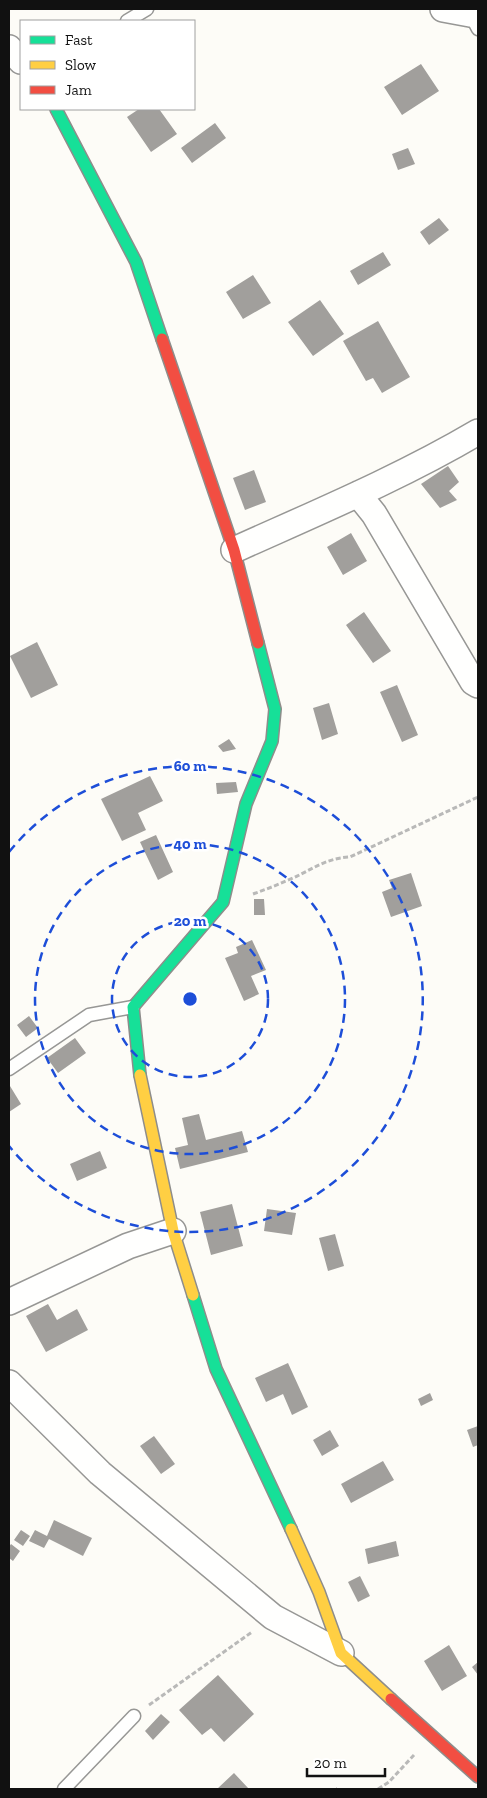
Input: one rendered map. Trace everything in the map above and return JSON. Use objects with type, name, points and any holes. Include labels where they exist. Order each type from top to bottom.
[{"type":"street","points":[[443,9],[475,18]]},
{"type":"street","points":[[9,48],[20,60]]},
{"type":"street","points":[[57,110],[136,262],[234,550],[275,710],[272,741],[246,804],[223,902],[133,1007],[140,1073],[173,1231],[216,1369],[282,1506],[316,1583],[341,1653]]},
{"type":"street","points":[[234,550],[358,494],[446,451],[478,432]]},
{"type":"street","points":[[358,494],[374,514],[473,682],[478,685]]},
{"type":"street","points":[[9,1302],[128,1246],[173,1231]]},
{"type":"street","points":[[9,1383],[100,1473],[273,1617],[341,1653],[478,1777]]},
{"type":"lane","points":[[129,20],[147,9]]},
{"type":"lane","points":[[9,1069],[89,1015],[133,1007]]},
{"type":"lane","points":[[64,1789],[134,1716]]},
{"type":"path","points":[[223,902],[233,901],[288,881],[296,875],[336,858],[350,857],[478,797]]},
{"type":"path","points":[[134,1716],[273,1617]]},
{"type":"path","points":[[378,1789],[389,1782],[432,1736]]},
{"type":"building","points":[[421,64],[439,91],[402,115],[384,87]]},
{"type":"building","points":[[138,110],[160,110],[177,134],[151,152],[127,117]]},
{"type":"building","points":[[215,123],[226,138],[192,163],[181,148]]},
{"type":"building","points":[[408,148],[415,164],[398,170],[392,154]]},
{"type":"building","points":[[439,218],[449,230],[429,245],[420,232]]},
{"type":"building","points":[[383,252],[391,265],[358,285],[350,271]]},
{"type":"building","points":[[253,275],[271,303],[243,319],[226,292]]},
{"type":"building","points":[[320,300],[344,334],[313,356],[288,322]]},
{"type":"building","points":[[378,321],[410,377],[382,393],[373,378],[366,381],[343,341]]},
{"type":"building","points":[[448,466],[459,482],[449,491],[457,500],[440,508],[421,484]]},
{"type":"building","points":[[254,470],[266,502],[245,510],[233,478]]},
{"type":"building","points":[[351,533],[367,561],[343,575],[327,547]]},
{"type":"building","points":[[364,612],[391,651],[373,663],[346,625]]},
{"type":"building","points":[[37,642],[58,685],[31,698],[10,656]]},
{"type":"building","points":[[397,685],[418,735],[402,742],[380,692]]},
{"type":"building","points":[[329,703],[338,734],[322,740],[313,708]]},
{"type":"building","points":[[229,739],[236,749],[223,752],[218,746]]},
{"type":"building","points":[[150,776],[163,801],[138,813],[146,830],[122,841],[101,799]]},
{"type":"building","points":[[236,782],[238,792],[217,794],[216,783]]},
{"type":"building","points":[[156,835],[173,872],[158,880],[140,842]]},
{"type":"building","points":[[411,873],[422,906],[391,917],[382,892],[392,888],[389,880]]},
{"type":"building","points":[[254,899],[264,899],[265,915],[254,915]]},
{"type":"building","points":[[252,940],[266,970],[251,976],[259,994],[244,1001],[225,958],[238,953],[236,947]]},
{"type":"building","points":[[29,1016],[38,1028],[26,1037],[17,1025]]},
{"type":"building","points":[[75,1038],[86,1053],[58,1073],[47,1058]]},
{"type":"building","points":[[9,1087],[21,1104],[9,1112]]},
{"type":"building","points":[[199,1114],[206,1140],[242,1131],[248,1152],[180,1169],[175,1148],[188,1145],[182,1118]]},
{"type":"building","points":[[100,1151],[107,1168],[77,1181],[70,1164]]},
{"type":"building","points":[[232,1204],[243,1246],[211,1255],[200,1212]]},
{"type":"building","points":[[267,1209],[296,1213],[292,1235],[264,1231]]},
{"type":"building","points":[[335,1234],[344,1266],[328,1271],[319,1238]]},
{"type":"building","points":[[48,1304],[57,1320],[77,1309],[88,1330],[46,1352],[26,1316]]},
{"type":"building","points":[[288,1363],[308,1407],[292,1415],[283,1394],[266,1402],[255,1378]]},
{"type":"building","points":[[430,1393],[433,1400],[421,1406],[418,1399]]},
{"type":"building","points":[[478,1426],[478,1445],[473,1447],[467,1430]]},
{"type":"building","points":[[330,1430],[339,1446],[322,1456],[313,1440]]},
{"type":"building","points":[[154,1436],[175,1464],[161,1474],[140,1446]]},
{"type":"building","points":[[383,1461],[394,1480],[351,1503],[341,1484]]},
{"type":"building","points":[[54,1520],[92,1538],[83,1556],[49,1539],[44,1548],[29,1541],[35,1530],[47,1536]]},
{"type":"building","points":[[21,1530],[30,1536],[23,1546],[14,1540]]},
{"type":"building","points":[[396,1541],[399,1556],[368,1564],[365,1549]]},
{"type":"building","points":[[11,1544],[20,1551],[13,1561],[9,1558],[9,1547]]},
{"type":"building","points":[[360,1576],[370,1596],[358,1602],[348,1582]]},
{"type":"building","points":[[449,1645],[467,1676],[442,1691],[424,1661]]},
{"type":"building","points":[[478,1662],[478,1675],[472,1667]]},
{"type":"building","points":[[218,1675],[254,1714],[224,1742],[211,1728],[202,1735],[179,1710]]},
{"type":"building","points":[[161,1714],[170,1722],[153,1740],[145,1731]]},
{"type":"building","points":[[234,1773],[249,1789],[217,1789]]},
{"type":"traffic: fast","points":[[57,110],[136,262],[162,339]]},
{"type":"traffic: fast","points":[[140,1075],[133,1007],[223,902],[246,804],[272,741],[275,709],[258,643]]},
{"type":"traffic: fast","points":[[193,1295],[216,1369],[291,1529]]},
{"type":"traffic: slow","points":[[140,1075],[173,1231],[193,1295]]},
{"type":"traffic: slow","points":[[291,1529],[319,1592],[341,1653],[391,1699]]},
{"type":"traffic: jam","points":[[162,339],[234,550],[258,643]]},
{"type":"traffic: jam","points":[[391,1699],[478,1777]]}]
